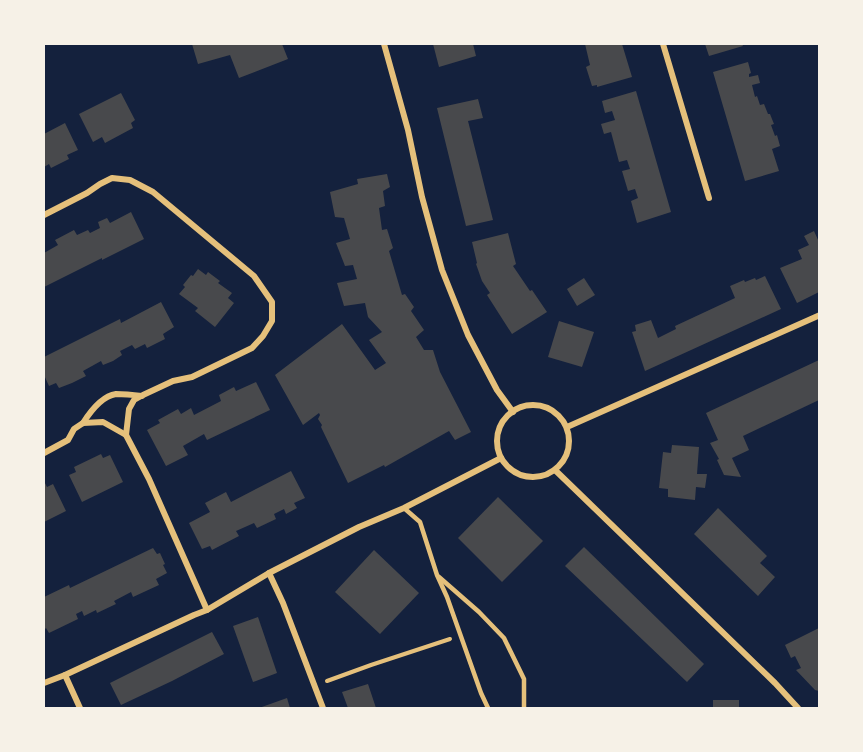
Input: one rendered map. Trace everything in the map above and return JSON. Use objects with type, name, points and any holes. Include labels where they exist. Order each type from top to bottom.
[{"type":"street","points":[[384,44],[408,130],[442,270],[468,335],[497,390],[513,412]]},
{"type":"street","points":[[663,44],[709,198]]},
{"type":"street","points":[[44,215],[112,178],[130,180],[153,192],[254,276],[272,302],[272,321],[252,348],[192,377],[173,381],[134,400],[129,409],[126,435]]},
{"type":"street","points":[[567,428],[819,315]]},
{"type":"street","points":[[44,453],[68,440],[74,429],[83,423],[99,403],[114,394],[142,396]]},
{"type":"street","points":[[537,405],[549,409],[560,417],[567,428],[568,451],[563,462],[544,476],[520,475],[510,469],[501,458],[498,439],[500,429],[513,412],[524,407],[537,405]]},
{"type":"street","points":[[83,423],[103,422],[126,435],[149,479],[207,610]]},
{"type":"street","points":[[44,683],[207,610],[269,573],[501,458]]},
{"type":"street","points":[[555,470],[798,708]]},
{"type":"street","points":[[269,573],[283,603],[322,708]]},
{"type":"street","points":[[65,675],[80,708]]},
{"type":"lane","points":[[404,508],[420,522],[437,575],[488,708]]},
{"type":"lane","points":[[437,575],[479,612],[504,638],[524,679],[525,708]]},
{"type":"path","points":[[315,686],[461,635]]},
{"type":"building","points":[[192,44],[282,44],[288,59],[239,78],[230,55],[198,64]]},
{"type":"building","points":[[433,44],[473,44],[476,56],[439,67]]},
{"type":"building","points":[[585,44],[622,44],[632,77],[597,87],[597,85],[592,86],[586,67],[590,65]]},
{"type":"building","points":[[705,44],[742,44],[743,46],[709,56]]},
{"type":"building","points":[[748,62],[751,73],[749,77],[758,75],[760,83],[752,85],[755,97],[757,96],[760,105],[764,104],[770,114],[774,124],[771,125],[780,146],[772,149],[779,171],[745,181],[713,72]]},
{"type":"building","points":[[636,91],[671,212],[637,223],[631,201],[638,198],[635,189],[628,191],[622,171],[630,169],[627,160],[619,162],[611,132],[604,134],[601,124],[615,120],[612,111],[605,113],[602,101]]},
{"type":"building","points":[[121,93],[135,120],[131,123],[133,128],[105,143],[102,137],[93,142],[79,114]]},
{"type":"building","points":[[478,99],[483,118],[468,121],[493,220],[466,226],[437,108]]},
{"type":"building","points":[[65,123],[78,150],[67,155],[69,159],[51,168],[49,164],[44,167],[44,134]]},
{"type":"building","points":[[387,174],[390,187],[383,191],[385,206],[379,208],[382,230],[387,229],[393,248],[389,251],[402,295],[405,294],[414,307],[411,311],[424,330],[416,337],[424,350],[433,350],[440,372],[471,432],[455,440],[449,431],[385,467],[384,465],[348,483],[321,427],[318,419],[319,413],[303,425],[275,375],[342,324],[375,370],[386,363],[369,340],[382,332],[368,317],[365,303],[344,306],[337,283],[357,279],[353,265],[345,266],[336,243],[350,239],[344,218],[335,217],[330,192],[358,184],[357,179]]},
{"type":"building","points":[[131,212],[144,239],[44,287],[44,253],[58,245],[55,240],[74,230],[77,235],[88,230],[90,233],[100,228],[98,222],[107,218],[110,223]]},
{"type":"building","points":[[814,231],[819,242],[819,292],[797,303],[780,268],[802,259],[798,250],[809,245],[804,236]]},
{"type":"building","points":[[508,233],[516,264],[513,266],[547,312],[512,334],[487,295],[490,293],[482,281],[476,264],[472,242]]},
{"type":"building","points":[[198,269],[206,275],[208,272],[232,293],[228,298],[234,303],[215,327],[195,311],[198,308],[179,294],[185,287],[183,285]]},
{"type":"building","points":[[765,276],[781,309],[645,371],[632,332],[636,331],[635,325],[651,320],[658,338],[676,329],[675,326],[735,298],[730,286],[744,280],[745,282],[755,278],[756,280]]},
{"type":"building","points":[[584,278],[595,295],[577,306],[567,289]]},
{"type":"building","points":[[161,302],[174,327],[163,334],[165,339],[147,348],[145,344],[135,349],[132,345],[120,351],[122,355],[113,361],[103,365],[101,361],[83,371],[86,376],[72,383],[59,388],[56,383],[49,386],[44,375],[44,357],[120,319],[121,323]]},
{"type":"building","points":[[559,321],[594,332],[582,367],[548,357]]},
{"type":"building","points":[[819,360],[819,400],[743,436],[749,450],[732,458],[741,477],[724,475],[717,460],[719,459],[710,443],[718,440],[706,413]]},
{"type":"building","points":[[256,382],[270,410],[207,440],[204,434],[183,446],[188,455],[166,466],[147,430],[160,423],[158,420],[178,409],[181,414],[191,408],[194,415],[221,401],[219,395],[234,387],[236,391]]},
{"type":"building","points":[[672,445],[699,447],[697,474],[707,474],[705,488],[696,487],[695,500],[668,497],[668,489],[659,488],[663,452],[671,453]]},
{"type":"building","points":[[101,454],[103,458],[110,455],[123,482],[82,502],[69,475],[76,472],[74,467]]},
{"type":"building","points":[[291,471],[305,498],[294,503],[297,508],[286,514],[284,509],[274,514],[276,519],[257,528],[254,523],[236,531],[239,536],[212,550],[210,546],[202,549],[189,523],[210,512],[205,503],[226,492],[231,502]]},
{"type":"building","points":[[44,481],[47,487],[53,484],[66,511],[44,522]]},
{"type":"building","points":[[498,497],[543,541],[502,582],[458,538]]},
{"type":"building","points":[[718,508],[767,556],[760,563],[775,577],[758,596],[694,534]]},
{"type":"building","points":[[584,547],[704,664],[687,682],[565,566]]},
{"type":"building","points":[[153,548],[157,554],[160,553],[167,573],[156,579],[159,585],[133,597],[131,592],[114,601],[116,604],[97,613],[96,610],[84,616],[82,611],[76,614],[78,619],[49,633],[46,628],[44,630],[44,597],[69,585],[70,588]]},
{"type":"building","points":[[374,550],[419,593],[380,634],[335,592]]},
{"type":"building","points":[[258,617],[277,673],[253,682],[233,626]]},
{"type":"building","points":[[819,628],[819,691],[815,690],[796,670],[801,668],[795,656],[791,658],[785,645]]},
{"type":"building","points":[[212,632],[224,654],[121,705],[110,683]]},
{"type":"building","points":[[368,684],[376,708],[348,708],[342,692]]},
{"type":"building","points":[[287,698],[290,708],[259,708]]},
{"type":"building","points":[[713,700],[739,700],[739,708],[713,708]]}]
